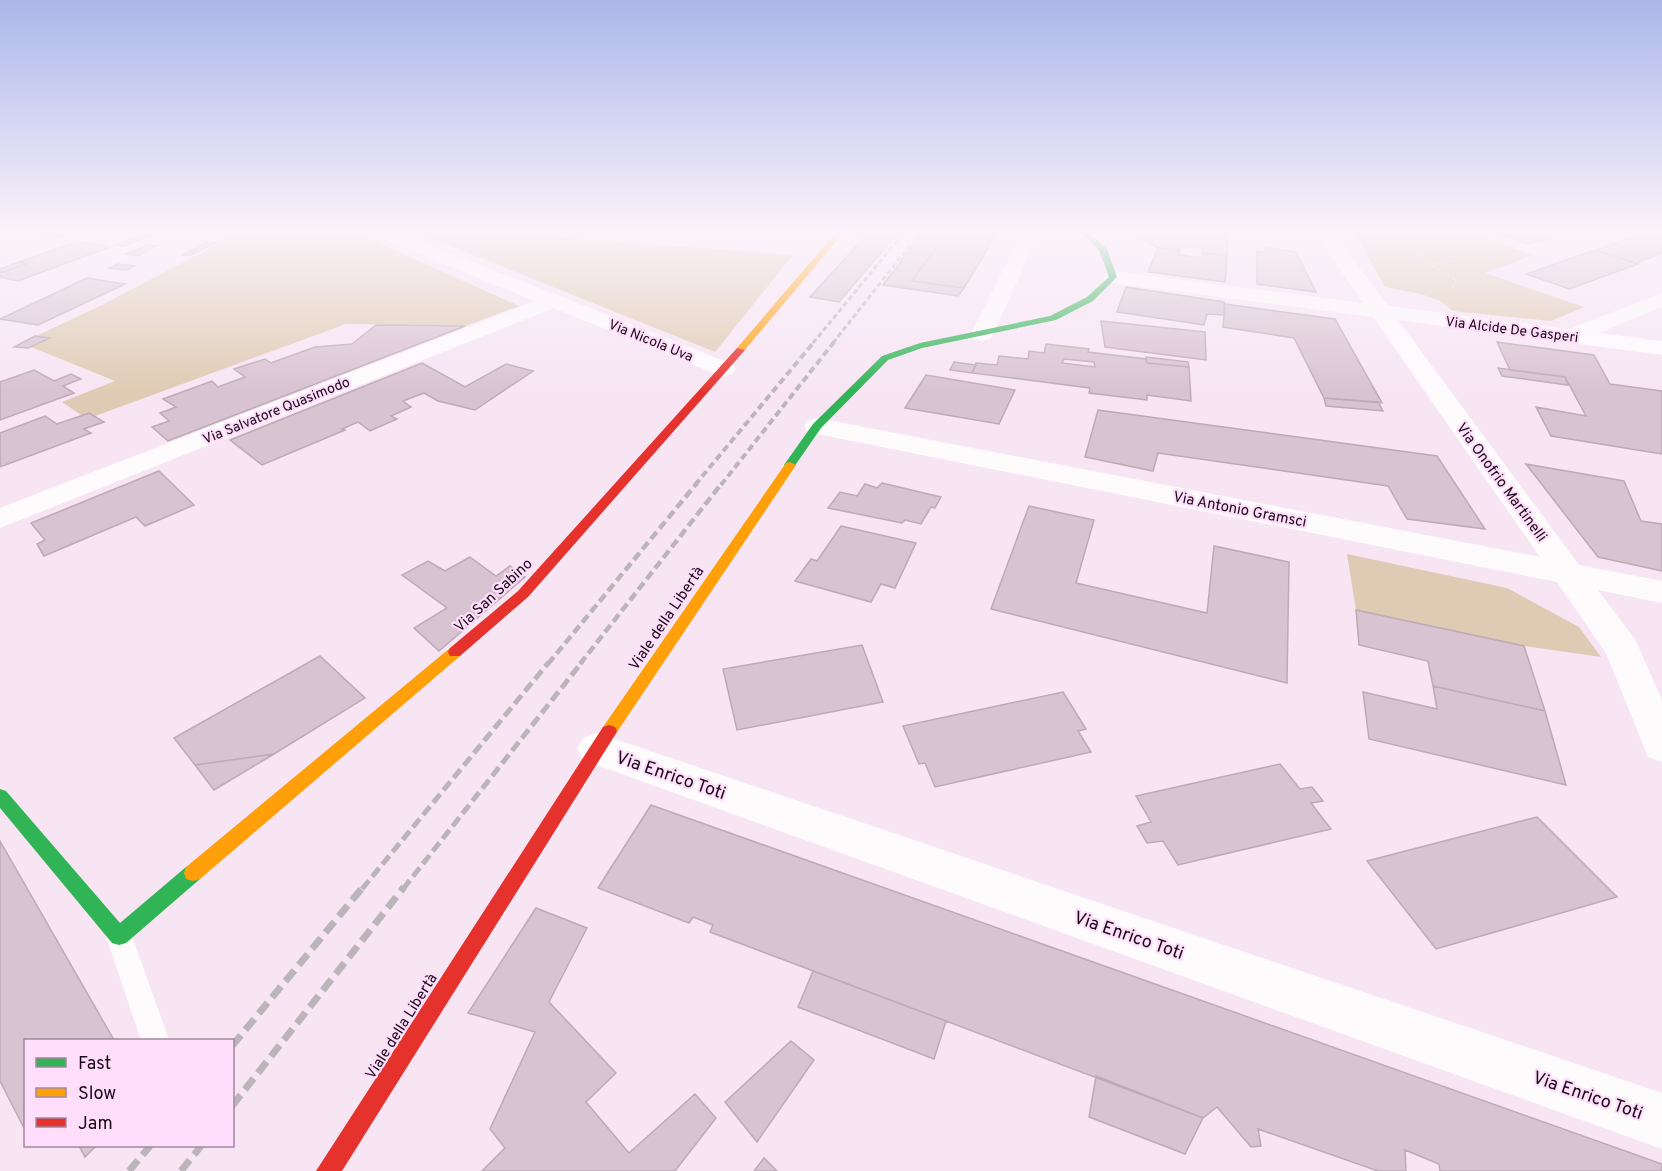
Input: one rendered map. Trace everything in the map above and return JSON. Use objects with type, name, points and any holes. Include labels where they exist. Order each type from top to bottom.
[{"type":"street","name":"Via Nicola Uva","points":[[512,285],[724,369]]},
{"type":"street","name":"Via San Sabino","points":[[119,936],[523,594],[724,369],[796,285]]},
{"type":"street","points":[[982,334],[1006,285]]},
{"type":"street","name":"Viale della Libertà","points":[[328,1171],[597,749],[818,426],[885,357],[920,346],[1053,318],[1090,299],[1106,285]]},
{"type":"street","name":"Via Alcide De Gasperi","points":[[1164,285],[1662,348]]},
{"type":"street","name":"Via Onofrio Martinelli","points":[[1361,285],[1623,650],[1662,746]]},
{"type":"street","name":"Via Salvatore Quasimodo","points":[[0,519],[553,301]]},
{"type":"street","points":[[1571,336],[1659,302]]},
{"type":"street","name":"Via Antonio Gramsci","points":[[818,426],[1662,592]]},
{"type":"street","name":"Via Enrico Toti","points":[[597,749],[1662,1121]]},
{"type":"street","points":[[0,796],[119,936]]},
{"type":"lane","points":[[119,936],[154,1037]]},
{"type":"path","points":[[1454,285],[1451,288],[1457,294]]},
{"type":"shaded area","points":[[141,285],[472,285],[519,306],[465,326],[346,324],[87,419],[62,402],[115,381],[21,343]]},
{"type":"shaded area","points":[[547,285],[769,285],[715,352]]},
{"type":"shaded area","points":[[1384,285],[1519,285],[1584,307],[1551,321],[1453,311],[1440,301],[1421,294],[1385,287]]},
{"type":"shaded area","points":[[1347,554],[1507,588],[1579,627],[1601,657],[1524,646],[1356,610]]},
{"type":"building","points":[[73,285],[124,285],[38,325],[0,319]]},
{"type":"building","points":[[821,285],[854,285],[839,302],[810,297]]},
{"type":"building","points":[[883,285],[939,285],[964,288],[958,296]]},
{"type":"building","points":[[939,285],[966,285],[964,288]]},
{"type":"building","points":[[1262,285],[1312,285],[1316,292]]},
{"type":"building","points":[[1557,285],[1581,285],[1569,289]]},
{"type":"building","points":[[1126,287],[1224,302],[1224,315],[1207,314],[1204,325],[1117,312]]},
{"type":"building","points":[[1225,304],[1335,319],[1382,403],[1324,398],[1294,338],[1223,327]]},
{"type":"building","points":[[1101,321],[1205,332],[1206,360],[1105,347]]},
{"type":"building","points":[[376,325],[465,326],[168,441],[152,427],[169,421],[160,413],[176,407],[163,399],[212,381],[218,387],[245,377],[234,369],[265,359],[271,363],[315,347],[352,344]]},
{"type":"building","points":[[35,336],[50,338],[28,348],[14,347]]},
{"type":"building","points":[[1497,342],[1594,355],[1610,384],[1662,391],[1662,454],[1551,436],[1536,407],[1586,416],[1565,377],[1510,370]]},
{"type":"building","points":[[1046,344],[1146,359],[1147,363],[1189,367],[1191,401],[1147,395],[1147,400],[1089,393],[1090,388],[972,373],[976,363],[997,365],[999,356],[1028,359],[1029,351],[1044,353]],"holes":[[[1064,359],[1094,362],[1095,367],[1062,363]]]},
{"type":"building","points":[[1146,357],[1188,362],[1189,367],[1147,363]]},
{"type":"building","points":[[954,362],[976,365],[972,373],[950,370]]},
{"type":"building","points":[[422,363],[465,387],[506,364],[533,371],[475,410],[438,401],[424,393],[403,401],[411,407],[391,416],[397,419],[370,431],[358,422],[342,429],[345,430],[262,465],[230,440]]},
{"type":"building","points":[[1498,368],[1565,377],[1568,385],[1502,376]]},
{"type":"building","points":[[34,370],[54,381],[71,374],[81,379],[63,386],[74,393],[0,420],[0,382]]},
{"type":"building","points":[[926,375],[1015,390],[999,424],[905,408]]},
{"type":"building","points":[[1324,398],[1378,402],[1383,411],[1326,406]]},
{"type":"building","points":[[1098,410],[1437,456],[1485,529],[1407,519],[1388,486],[1158,453],[1153,471],[1085,457]]},
{"type":"building","points":[[89,413],[104,422],[84,429],[91,433],[0,467],[0,433],[45,416],[57,424]]},
{"type":"building","points":[[1526,464],[1624,481],[1641,521],[1662,524],[1662,571],[1598,557]]},
{"type":"building","points":[[159,471],[194,505],[145,526],[136,517],[44,556],[37,544],[45,540],[31,523]]},
{"type":"building","points":[[882,483],[941,497],[935,508],[931,507],[921,524],[905,520],[902,523],[828,508],[840,492],[857,496],[865,484],[877,488]]},
{"type":"building","points":[[1029,506],[1094,520],[1076,583],[1207,613],[1214,546],[1289,562],[1287,683],[991,609]]},
{"type":"building","points":[[841,526],[916,543],[895,588],[881,584],[871,602],[795,581],[811,559],[817,561]]},
{"type":"building","points":[[470,557],[496,576],[510,566],[525,577],[439,651],[414,628],[447,608],[402,575],[428,561],[445,571]]},
{"type":"building","points":[[1356,610],[1524,646],[1545,711],[1433,686],[1428,661],[1359,645]]},
{"type":"building","points":[[862,645],[883,702],[737,730],[723,669]]},
{"type":"building","points":[[320,656],[365,698],[274,754],[195,765],[174,738]]},
{"type":"building","points":[[1433,686],[1545,711],[1566,785],[1369,739],[1363,692],[1437,709]]},
{"type":"building","points":[[1063,692],[1086,729],[1078,731],[1091,752],[935,787],[925,763],[919,764],[903,726]]},
{"type":"building","points":[[274,754],[214,790],[195,765]]},
{"type":"building","points":[[1280,764],[1300,789],[1312,787],[1323,801],[1311,803],[1331,829],[1178,865],[1163,841],[1147,843],[1137,826],[1151,822],[1136,796]]},
{"type":"building","points":[[651,805],[1662,1164],[1662,1171],[1440,1171],[1439,1164],[1405,1150],[1406,1171],[1378,1171],[1258,1129],[1261,1146],[1251,1147],[1217,1107],[1203,1118],[710,932],[713,925],[693,917],[689,923],[598,888]]},
{"type":"building","points":[[1537,817],[1617,897],[1436,949],[1367,861]]},
{"type":"building","points":[[0,841],[113,1039],[24,1039],[24,1128],[0,1081]]},
{"type":"building","points":[[536,908],[587,928],[549,1002],[616,1073],[586,1102],[629,1153],[695,1094],[716,1118],[675,1171],[482,1171],[505,1148],[490,1129],[535,1032],[468,1013]]},
{"type":"building","points":[[813,971],[946,1021],[934,1059],[798,1007]]},
{"type":"building","points":[[791,1041],[814,1060],[757,1142],[725,1102]]},
{"type":"building","points":[[1096,1076],[1203,1118],[1185,1154],[1089,1117]]},
{"type":"building","points":[[80,1147],[95,1147],[85,1157]]},
{"type":"building","points":[[764,1158],[777,1171],[754,1171]]},
{"type":"railway","points":[[813,343],[861,285]]},
{"type":"railway","points":[[833,343],[879,285]]},
{"type":"railway","points":[[695,485],[814,342]]},
{"type":"railway","points":[[721,485],[834,342]]},
{"type":"railway","points":[[548,664],[697,483]]},
{"type":"railway","points":[[580,664],[722,483]]},
{"type":"railway","points":[[362,889],[549,662]]},
{"type":"railway","points":[[403,889],[582,662]]},
{"type":"railway","points":[[234,1044],[363,887]]},
{"type":"railway","points":[[234,1103],[404,887]]},
{"type":"railway","points":[[129,1171],[149,1147]]},
{"type":"railway","points":[[181,1171],[200,1147]]},
{"type":"traffic: fast","points":[[790,465],[817,426],[885,358],[920,346],[1053,318],[1090,299],[1105,285]]},
{"type":"traffic: fast","points":[[0,796],[119,936],[193,873]]},
{"type":"traffic: slow","points":[[740,350],[796,285]]},
{"type":"traffic: slow","points":[[609,731],[790,465]]},
{"type":"traffic: slow","points":[[193,873],[455,652]]},
{"type":"traffic: jam","points":[[455,652],[523,594],[740,350]]},
{"type":"traffic: jam","points":[[328,1171],[609,731]]}]
